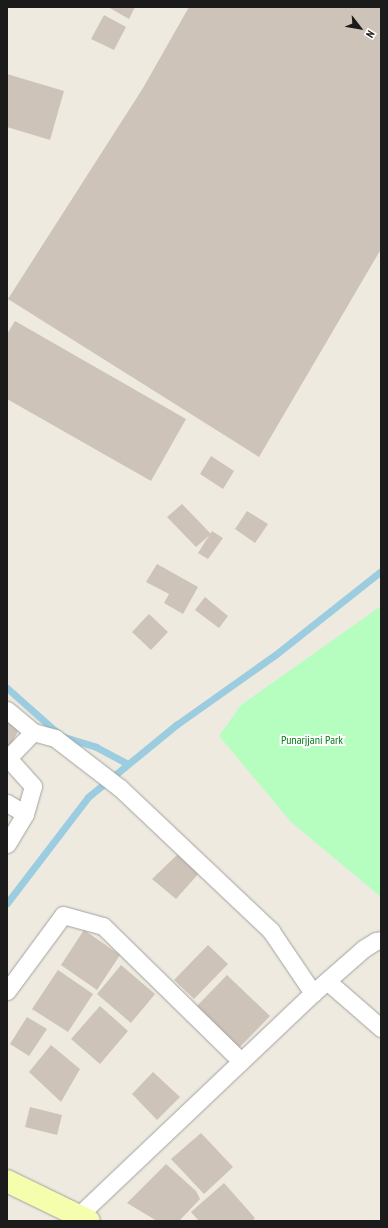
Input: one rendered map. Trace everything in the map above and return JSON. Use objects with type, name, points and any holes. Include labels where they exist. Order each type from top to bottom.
[{"type":"main road","points":[[7,1181],[81,1219]]},
{"type":"street","points":[[7,710],[32,732],[55,738],[120,788],[271,932],[313,993]]},
{"type":"street","points":[[7,844],[25,814],[33,786],[8,758],[32,732]]},
{"type":"street","points":[[7,803],[25,814]]},
{"type":"street","points":[[7,991],[62,915],[103,926],[241,1061]]},
{"type":"street","points":[[81,1219],[241,1061],[313,993],[363,949],[376,941],[381,940]]},
{"type":"street","points":[[327,981],[381,1028]]},
{"type":"green space","name":"Punarjjani Park","points":[[381,606],[381,897],[291,822],[219,736],[241,705]]},
{"type":"building","points":[[108,7],[135,7],[129,19]]},
{"type":"building","points":[[189,7],[381,7],[381,249],[259,457],[8,299],[143,88]]},
{"type":"building","points":[[104,15],[126,27],[114,50],[91,39]]},
{"type":"building","points":[[7,74],[64,91],[50,140],[7,127]]},
{"type":"building","points":[[15,321],[186,419],[151,481],[7,399],[7,334]]},
{"type":"building","points":[[211,456],[234,471],[223,489],[200,474]]},
{"type":"building","points":[[182,504],[211,534],[196,547],[167,517]]},
{"type":"building","points":[[247,511],[268,524],[255,543],[235,529]]},
{"type":"building","points":[[212,531],[223,538],[208,559],[198,553]]},
{"type":"building","points":[[157,564],[198,587],[183,614],[164,603],[169,594],[146,582]]},
{"type":"building","points":[[205,597],[228,616],[219,628],[195,610]]},
{"type":"building","points":[[149,614],[168,632],[151,650],[132,632]]},
{"type":"building","points":[[7,721],[18,731],[7,753]]},
{"type":"building","points":[[178,854],[200,872],[176,899],[152,879]]},
{"type":"building","points":[[84,930],[120,955],[97,990],[61,965]]},
{"type":"building","points":[[208,945],[228,964],[194,999],[174,980]]},
{"type":"building","points":[[121,965],[155,994],[131,1023],[97,994]]},
{"type":"building","points":[[58,970],[93,994],[68,1032],[32,1009]]},
{"type":"building","points":[[227,975],[270,1016],[236,1051],[194,1009]]},
{"type":"building","points":[[100,1006],[128,1031],[100,1064],[71,1039]]},
{"type":"building","points":[[27,1017],[47,1029],[29,1056],[10,1044]]},
{"type":"building","points":[[51,1045],[80,1069],[61,1102],[29,1072]]},
{"type":"building","points":[[153,1072],[180,1097],[157,1120],[132,1094]]},
{"type":"building","points":[[30,1107],[62,1115],[57,1135],[25,1127]]},
{"type":"building","points":[[201,1133],[233,1167],[204,1194],[171,1159]]},
{"type":"building","points":[[166,1164],[196,1191],[200,1199],[179,1221],[157,1221],[127,1203]]},
{"type":"building","points":[[224,1183],[255,1218],[252,1221],[199,1221],[191,1212]]},
{"type":"waterway","points":[[7,903],[88,797],[176,725],[275,655],[381,571]]},
{"type":"waterway","points":[[7,688],[61,736],[96,747],[128,764]]}]
